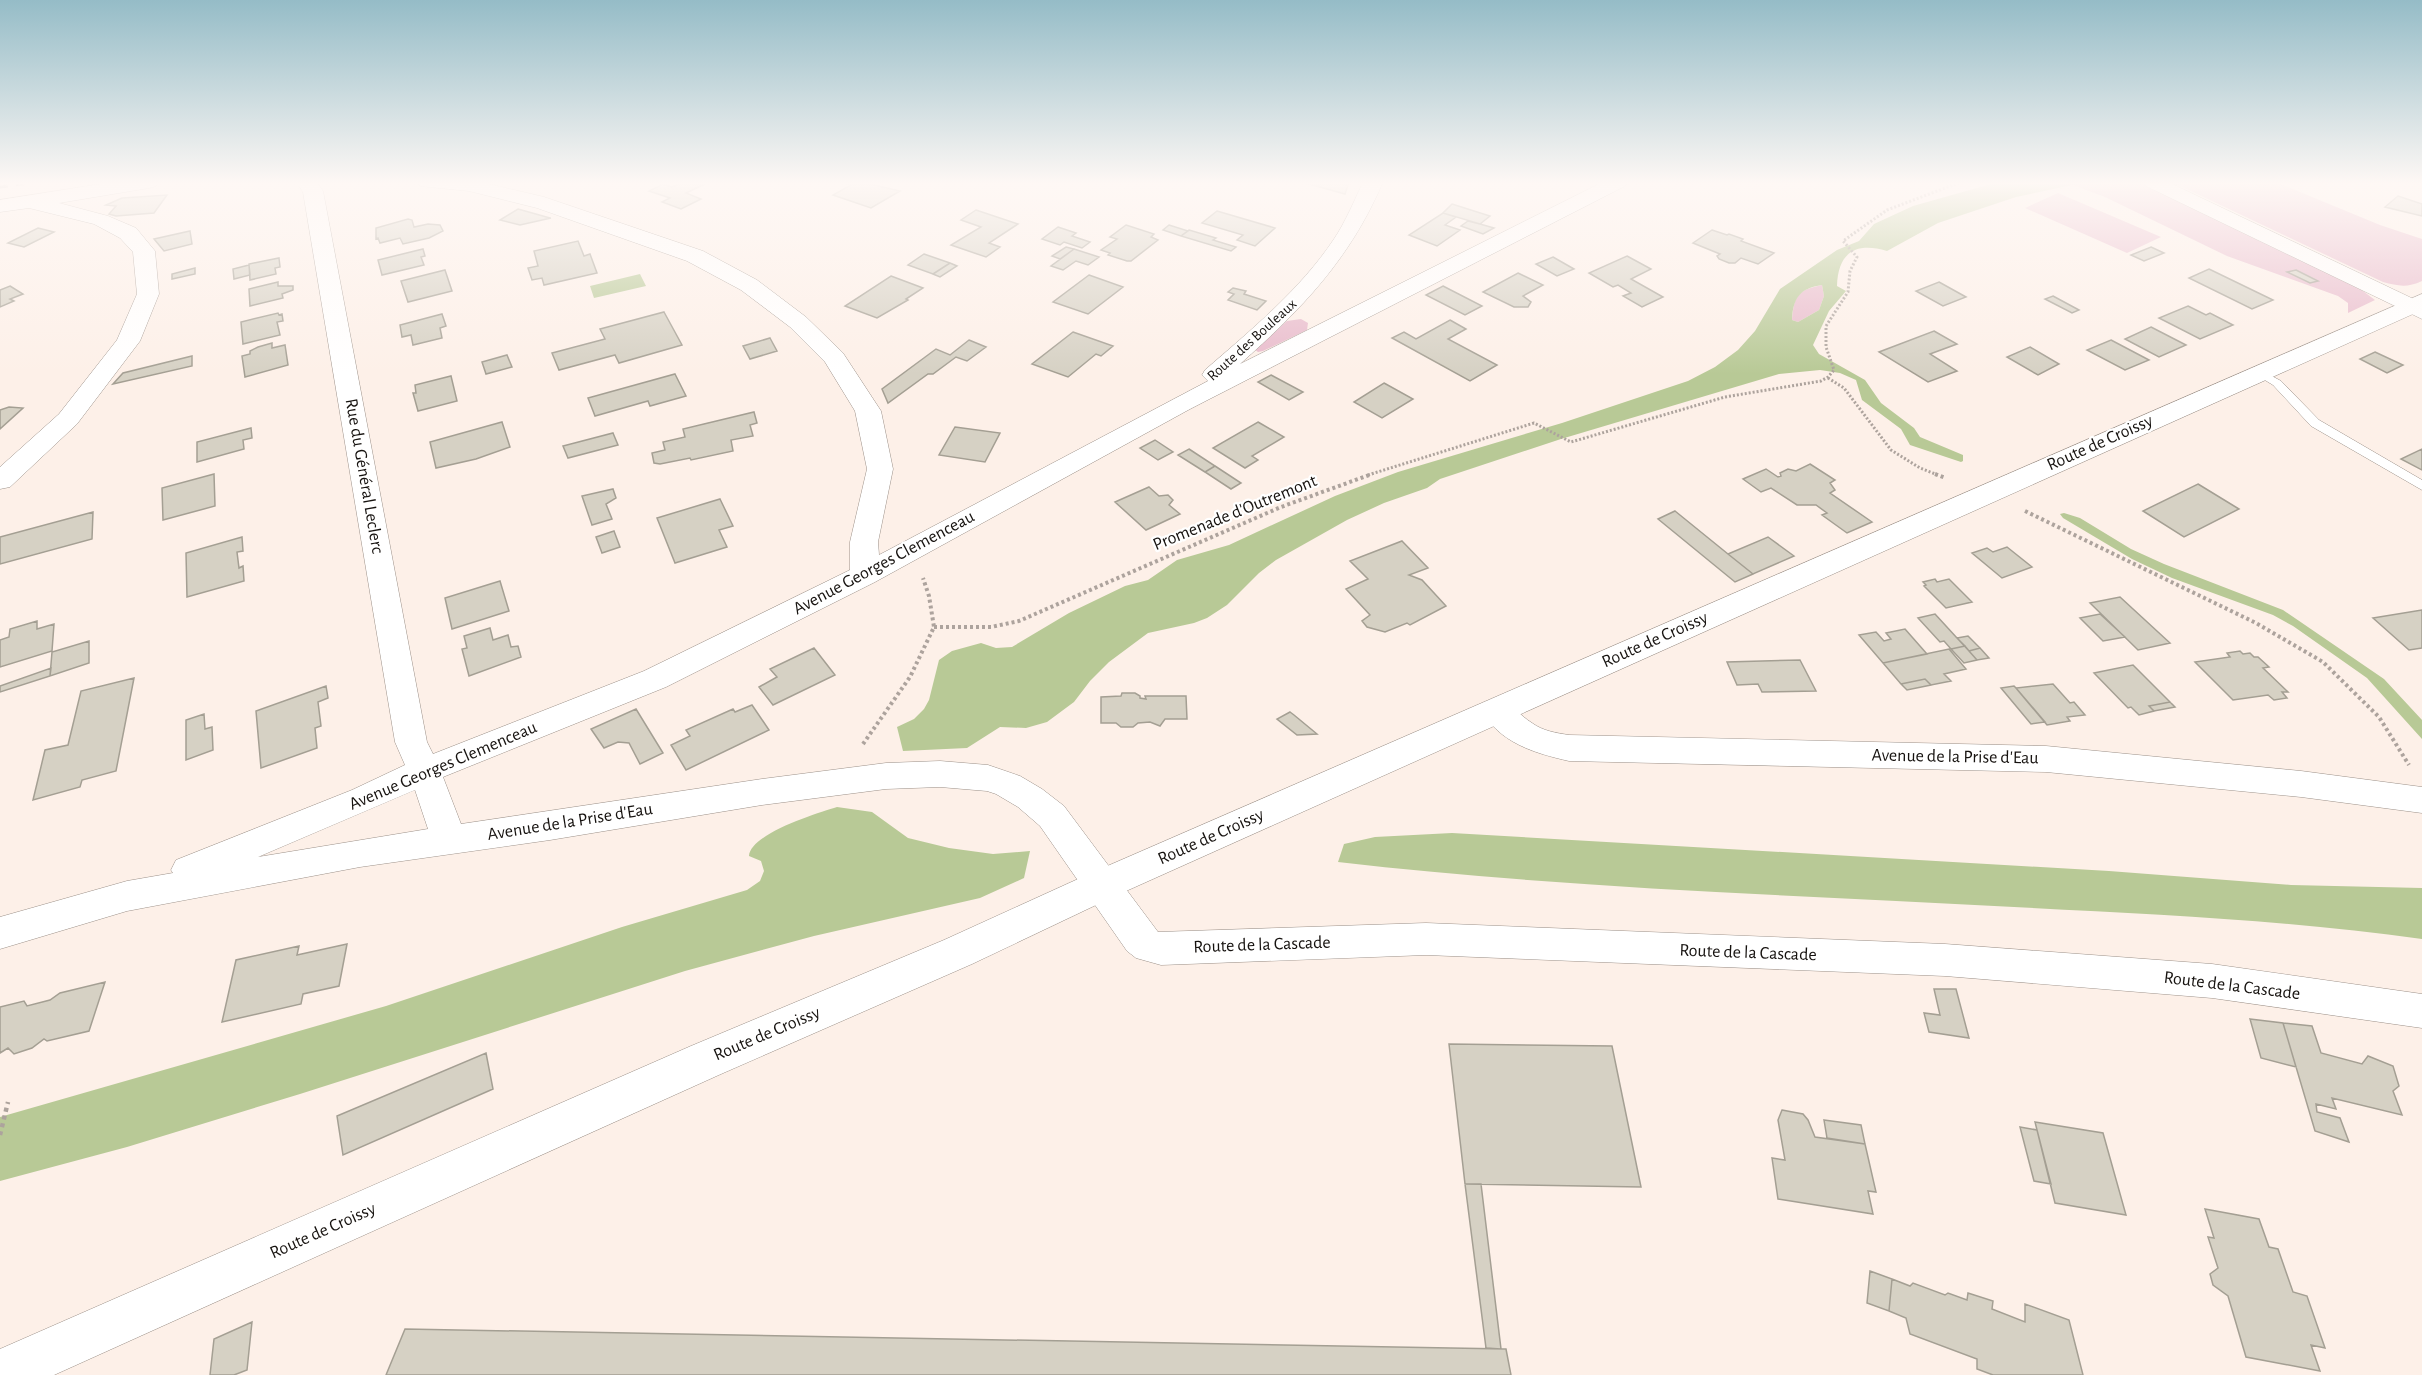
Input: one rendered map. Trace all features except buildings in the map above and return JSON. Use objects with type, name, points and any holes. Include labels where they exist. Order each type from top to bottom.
[{"type":"main road","name":"Route de Croissy","points":[[0,1374],[706,1060],[958,952],[1102,885],[2259,372],[2418,306]]},
{"type":"street","points":[[0,481],[68,419],[128,341],[148,294],[144,251],[140,246]]},
{"type":"street","name":"Rue du Général Leclerc","points":[[323,246],[411,742],[436,798],[449,841]]},
{"type":"street","points":[[667,246],[695,256],[749,285],[798,322],[834,358],[868,411],[880,469],[864,542],[865,575]]},
{"type":"street","name":"Route des Bouleaux","points":[[1181,404],[1293,305],[1339,246]]},
{"type":"street","name":"Avenue Georges Clemenceau","points":[[127,896],[364,799],[424,771],[655,679],[865,575],[1181,404],[1492,246]]},
{"type":"street","points":[[2290,246],[2418,306]]},
{"type":"street","points":[[1293,305],[1339,324]]},
{"type":"street","name":"Avenue de la Prise d'Eau","points":[[1497,710],[1520,733],[1548,744],[1569,748],[2046,759],[2301,784],[2422,801]]},
{"type":"street","name":"Avenue de la Prise d'Eau","points":[[0,933],[127,896],[360,853],[762,792],[886,776],[940,774],[988,778],[1008,785],[1030,798],[1052,816],[1102,885]]},
{"type":"street","points":[[360,853],[353,831],[364,799]]},
{"type":"street","name":"Route de la Cascade","points":[[1102,885],[1140,940],[1149,947],[1161,949],[1426,939],[1945,960],[2211,981],[2422,1011]]},
{"type":"lane","points":[[2259,372],[2277,383],[2315,423],[2422,486]]},
{"type":"path","points":[[1845,246],[1853,250],[1857,257],[1849,267],[1848,292],[1827,322],[1827,347],[1835,364],[1828,378],[1844,388],[1891,450],[1920,468],[1951,479]]},
{"type":"path","name":"Promenade d'Outremont","points":[[934,627],[991,627],[1019,621],[1281,507],[1398,464],[1534,423],[1547,428],[1561,439],[1571,442],[1713,398],[1828,378]]},
{"type":"path","points":[[2015,508],[2256,623],[2323,662],[2379,717],[2410,766]]},
{"type":"path","points":[[843,782],[860,749],[910,677],[934,627],[929,596],[913,549]]},
{"type":"path","points":[[0,1135],[9,1102]]},
{"type":"shaded area","points":[[1846,246],[1896,246],[1887,251],[1858,249],[1845,258],[1838,274],[1837,286],[1846,291],[1829,311],[1813,345],[1819,354],[1865,380],[1881,403],[1914,428],[1920,437],[1963,455],[1963,461],[1910,445],[1901,429],[1862,400],[1856,380],[1840,373],[1820,370],[1779,374],[1561,439],[1440,479],[1427,488],[1384,503],[1347,520],[1276,560],[1259,573],[1227,605],[1207,618],[1148,633],[1109,662],[1074,702],[1047,722],[1026,728],[1000,727],[967,748],[903,751],[897,727],[914,719],[924,709],[929,700],[939,660],[952,651],[981,643],[996,648],[1012,647],[1069,613],[1125,586],[1148,580],[1177,560],[1229,545],[1335,496],[1398,472],[1562,423],[1688,381],[1715,367],[1738,350],[1755,331],[1780,289],[1837,250]],"holes":[[[1822,285],[1824,296],[1819,310],[1798,322],[1792,320],[1794,306],[1799,295],[1814,286]]]},
{"type":"shaded area","points":[[2112,246],[2142,246],[2127,253]]},
{"type":"shaded area","points":[[2207,246],[2273,246],[2359,288],[2375,300],[2348,313],[2348,303],[2338,296],[2227,256]]},
{"type":"shaded area","points":[[2307,246],[2422,246],[2422,281],[2402,286],[2383,282]]},
{"type":"shaded area","points":[[640,274],[646,286],[594,298],[590,286]]},
{"type":"shaded area","points":[[1822,285],[1824,296],[1819,310],[1798,322],[1792,320],[1794,305],[1799,295],[1807,289]]},
{"type":"shaded area","points":[[1301,319],[1308,323],[1307,330],[1263,351],[1258,352],[1254,349],[1287,321]]},
{"type":"shaded area","points":[[2060,514],[2080,518],[2131,549],[2164,564],[2283,610],[2384,679],[2422,720],[2422,739],[2367,678],[2293,626],[2273,615],[2172,578],[2132,559],[2063,518]]},
{"type":"shaded area","points":[[837,807],[872,812],[908,838],[949,848],[993,854],[1030,851],[1024,878],[980,898],[814,936],[685,971],[300,1094],[127,1147],[0,1181],[0,1117],[386,1006],[622,927],[747,890],[760,881],[764,871],[761,861],[749,856],[752,848],[760,840],[786,825]]},
{"type":"shaded area","points":[[1452,833],[2109,871],[2291,885],[2422,888],[2422,939],[2218,918],[1591,884],[1338,862],[1344,844],[1375,837]]}]
